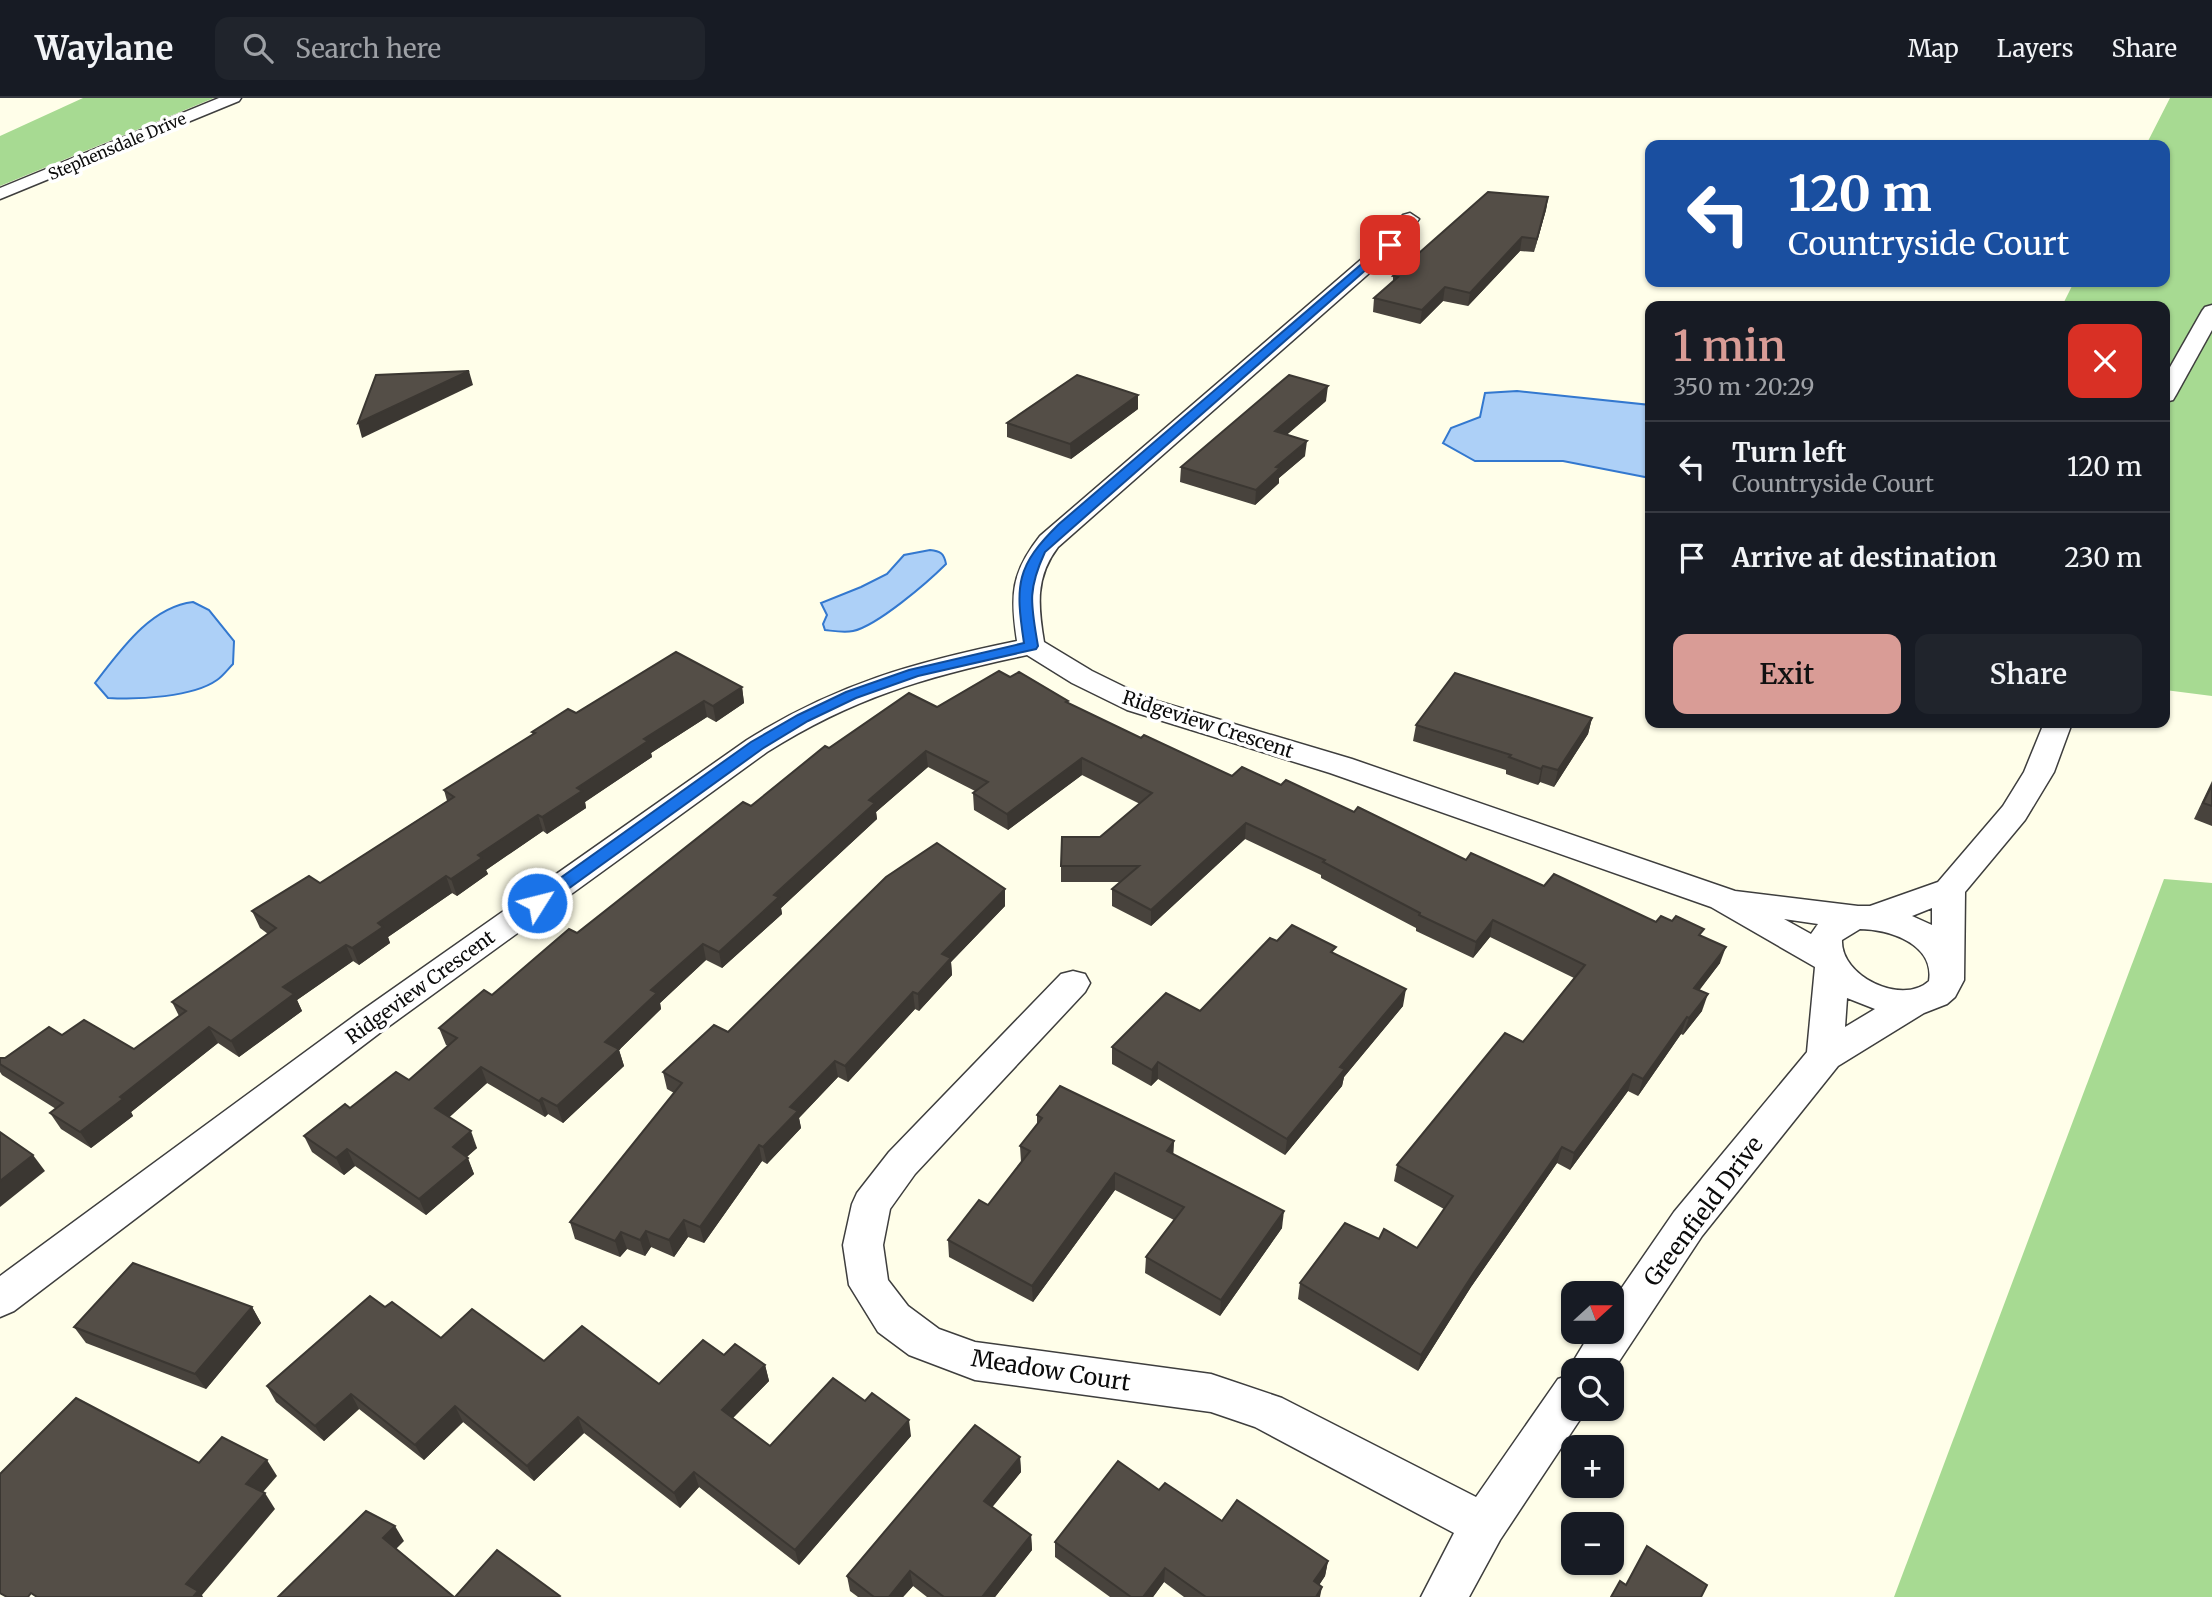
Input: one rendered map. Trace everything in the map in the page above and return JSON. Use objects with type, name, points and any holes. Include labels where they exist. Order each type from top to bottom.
[{"type":"street","name":"Stephensdale Drive","points":[[0,194],[233,98]]},
{"type":"street","points":[[1031,646],[1026,610],[1026,580],[1039,550],[1063,526],[1390,245],[1410,219]]},
{"type":"street","points":[[2170,386],[2212,311]]},
{"type":"street","name":"Ridgeview Crescent","points":[[0,1299],[369,1023],[757,746],[803,718],[851,695],[914,673],[1031,646],[1082,677],[1137,704],[1341,766],[1723,900],[1829,963]]},
{"type":"street","points":[[1825,1056],[1829,963],[1824,946],[1826,936],[1833,927],[1948,890],[2014,813],[2039,772],[2056,728]]},
{"type":"street","points":[[1829,963],[1860,990],[1887,1000],[1915,1002],[1939,993],[1949,976],[1948,890]]},
{"type":"street","name":"Ridgeview Crescent","points":[[1723,900],[1866,917]]},
{"type":"street","points":[[1866,917],[1894,921],[1929,939],[1941,952],[1948,966]]},
{"type":"street","name":"Meadow Court","points":[[1073,984],[902,1163],[871,1204],[863,1245],[869,1284],[893,1319],[924,1342],[975,1361],[1211,1393],[1267,1412],[1484,1525]]},
{"type":"street","name":"Greenfield Drive","points":[[1597,1358],[1688,1224],[1825,1056],[1915,1002]]},
{"type":"street","points":[[1444,1597],[1484,1525],[1561,1411]]},
{"type":"green space","points":[[83,98],[214,98],[0,186],[0,136]]},
{"type":"green space","points":[[2170,98],[2212,98],[2212,696],[2170,691],[2170,301],[2064,301],[2072,287],[2170,287],[2170,140],[2149,140]]},
{"type":"green space","points":[[2164,879],[2212,883],[2212,1597],[1894,1597]]},
{"type":"water","points":[[1517,391],[1645,404],[1645,477],[1563,461],[1475,461],[1443,443],[1451,428],[1480,417],[1485,393]]},
{"type":"water","points":[[930,550],[941,553],[946,564],[902,602],[875,621],[853,631],[825,630],[823,624],[827,615],[821,603],[887,574],[904,555]]},
{"type":"water","points":[[193,602],[209,610],[234,641],[233,664],[207,686],[180,694],[149,698],[108,698],[95,683],[137,632],[163,612]]},
{"type":"building","points":[[1488,192],[1548,197],[1537,239],[1522,237],[1470,293],[1445,287],[1422,310],[1374,298],[1398,277],[1393,276]]},
{"type":"building","points":[[469,371],[358,423],[376,375]]},
{"type":"building","points":[[1077,375],[1138,395],[1070,444],[1007,423]]},
{"type":"building","points":[[1289,375],[1328,386],[1275,431],[1307,441],[1276,467],[1280,468],[1256,490],[1181,467]]},
{"type":"building","points":[[676,652],[742,687],[713,706],[704,701],[644,739],[648,741],[577,788],[582,791],[542,817],[538,815],[478,855],[482,858],[451,879],[446,876],[378,923],[383,927],[352,948],[346,945],[283,987],[294,994],[231,1041],[209,1027],[80,1132],[50,1113],[63,1103],[0,1064],[0,1058],[5,1058],[49,1027],[62,1035],[84,1020],[134,1049],[186,1011],[172,1002],[276,928],[252,911],[309,876],[320,883],[454,797],[444,790],[535,733],[532,732],[568,709],[576,713]]},
{"type":"building","points":[[999,671],[1010,677],[1019,672],[1068,701],[1066,702],[1141,738],[1144,735],[1232,776],[1242,767],[1281,785],[1286,780],[1354,812],[1358,807],[1466,860],[1471,853],[1544,886],[1554,874],[1656,922],[1661,916],[1672,921],[1676,916],[1704,929],[1699,935],[1726,947],[1694,988],[1708,994],[1689,1018],[1687,1017],[1643,1079],[1633,1074],[1574,1153],[1562,1147],[1475,1271],[1421,1355],[1300,1283],[1345,1223],[1379,1239],[1384,1229],[1417,1248],[1453,1196],[1397,1165],[1505,1033],[1523,1042],[1585,965],[1493,920],[1476,942],[1419,915],[1420,913],[1323,862],[1325,860],[1246,823],[1151,910],[1112,889],[1139,866],[1061,866],[1062,837],[1100,837],[1152,793],[1082,758],[1007,814],[973,793],[988,782],[926,751],[869,800],[875,803],[774,895],[779,897],[719,952],[703,944],[651,990],[657,993],[605,1042],[619,1049],[557,1106],[542,1098],[539,1101],[481,1067],[435,1108],[471,1131],[453,1147],[468,1158],[419,1199],[347,1149],[336,1158],[304,1136],[345,1104],[350,1108],[396,1072],[409,1080],[457,1038],[439,1028],[484,990],[492,995],[569,929],[577,933],[743,802],[751,806],[825,746],[829,748],[909,693],[937,707]]},
{"type":"building","points":[[1455,673],[1592,718],[1558,770],[1543,766],[1541,769],[1509,757],[1511,755],[1416,725]]},
{"type":"building","points":[[2212,785],[2212,806],[2203,803]]},
{"type":"building","points":[[937,843],[1005,889],[942,954],[951,958],[918,994],[913,992],[845,1066],[835,1061],[790,1107],[798,1111],[763,1147],[759,1145],[700,1227],[684,1220],[669,1240],[646,1231],[640,1240],[621,1232],[615,1241],[570,1222],[682,1083],[663,1072],[714,1025],[728,1032],[886,877]]},
{"type":"building","points":[[1292,925],[1336,947],[1331,952],[1406,989],[1340,1067],[1345,1069],[1287,1139],[1158,1062],[1152,1070],[1112,1047],[1166,993],[1200,1011],[1270,938],[1277,941]]},
{"type":"building","points":[[1060,1086],[1174,1141],[1167,1151],[1284,1211],[1221,1300],[1146,1257],[1184,1207],[1115,1173],[1032,1286],[948,1240],[979,1200],[988,1205],[1030,1151],[1020,1146],[1042,1118],[1037,1115]]},
{"type":"building","points":[[0,1132],[33,1155],[0,1181]]},
{"type":"building","points":[[133,1263],[252,1307],[195,1374],[74,1327]]},
{"type":"building","points":[[370,1296],[385,1307],[392,1302],[441,1338],[472,1309],[544,1361],[582,1326],[659,1384],[703,1340],[724,1355],[735,1344],[765,1365],[722,1410],[770,1446],[833,1378],[865,1401],[872,1393],[909,1420],[795,1550],[694,1472],[674,1493],[578,1417],[527,1466],[455,1406],[415,1445],[351,1394],[315,1426],[267,1386]]},
{"type":"building","points":[[76,1398],[199,1463],[222,1437],[267,1460],[246,1484],[265,1493],[186,1584],[198,1591],[193,1597],[37,1597],[31,1593],[28,1597],[7,1597],[0,1593],[0,1474]]},
{"type":"building","points":[[975,1425],[1020,1457],[984,1501],[1031,1535],[982,1597],[944,1597],[910,1571],[889,1597],[874,1597],[847,1576]]},
{"type":"building","points":[[1118,1461],[1159,1490],[1165,1483],[1222,1521],[1237,1500],[1328,1561],[1314,1581],[1322,1587],[1316,1597],[1206,1597],[1165,1568],[1143,1597],[1131,1597],[1055,1542]]},
{"type":"building","points":[[366,1511],[395,1526],[383,1538],[454,1597],[278,1597]]},
{"type":"building","points":[[1647,1546],[1707,1585],[1701,1597],[1611,1597],[1620,1581],[1626,1585]]},
{"type":"building","points":[[497,1550],[560,1596],[455,1597]]},
{"type":"route","points":[[537,903],[757,746],[803,718],[851,695],[914,673],[1031,646],[1026,610],[1026,580],[1039,550],[1063,526],[1390,245]]}]
